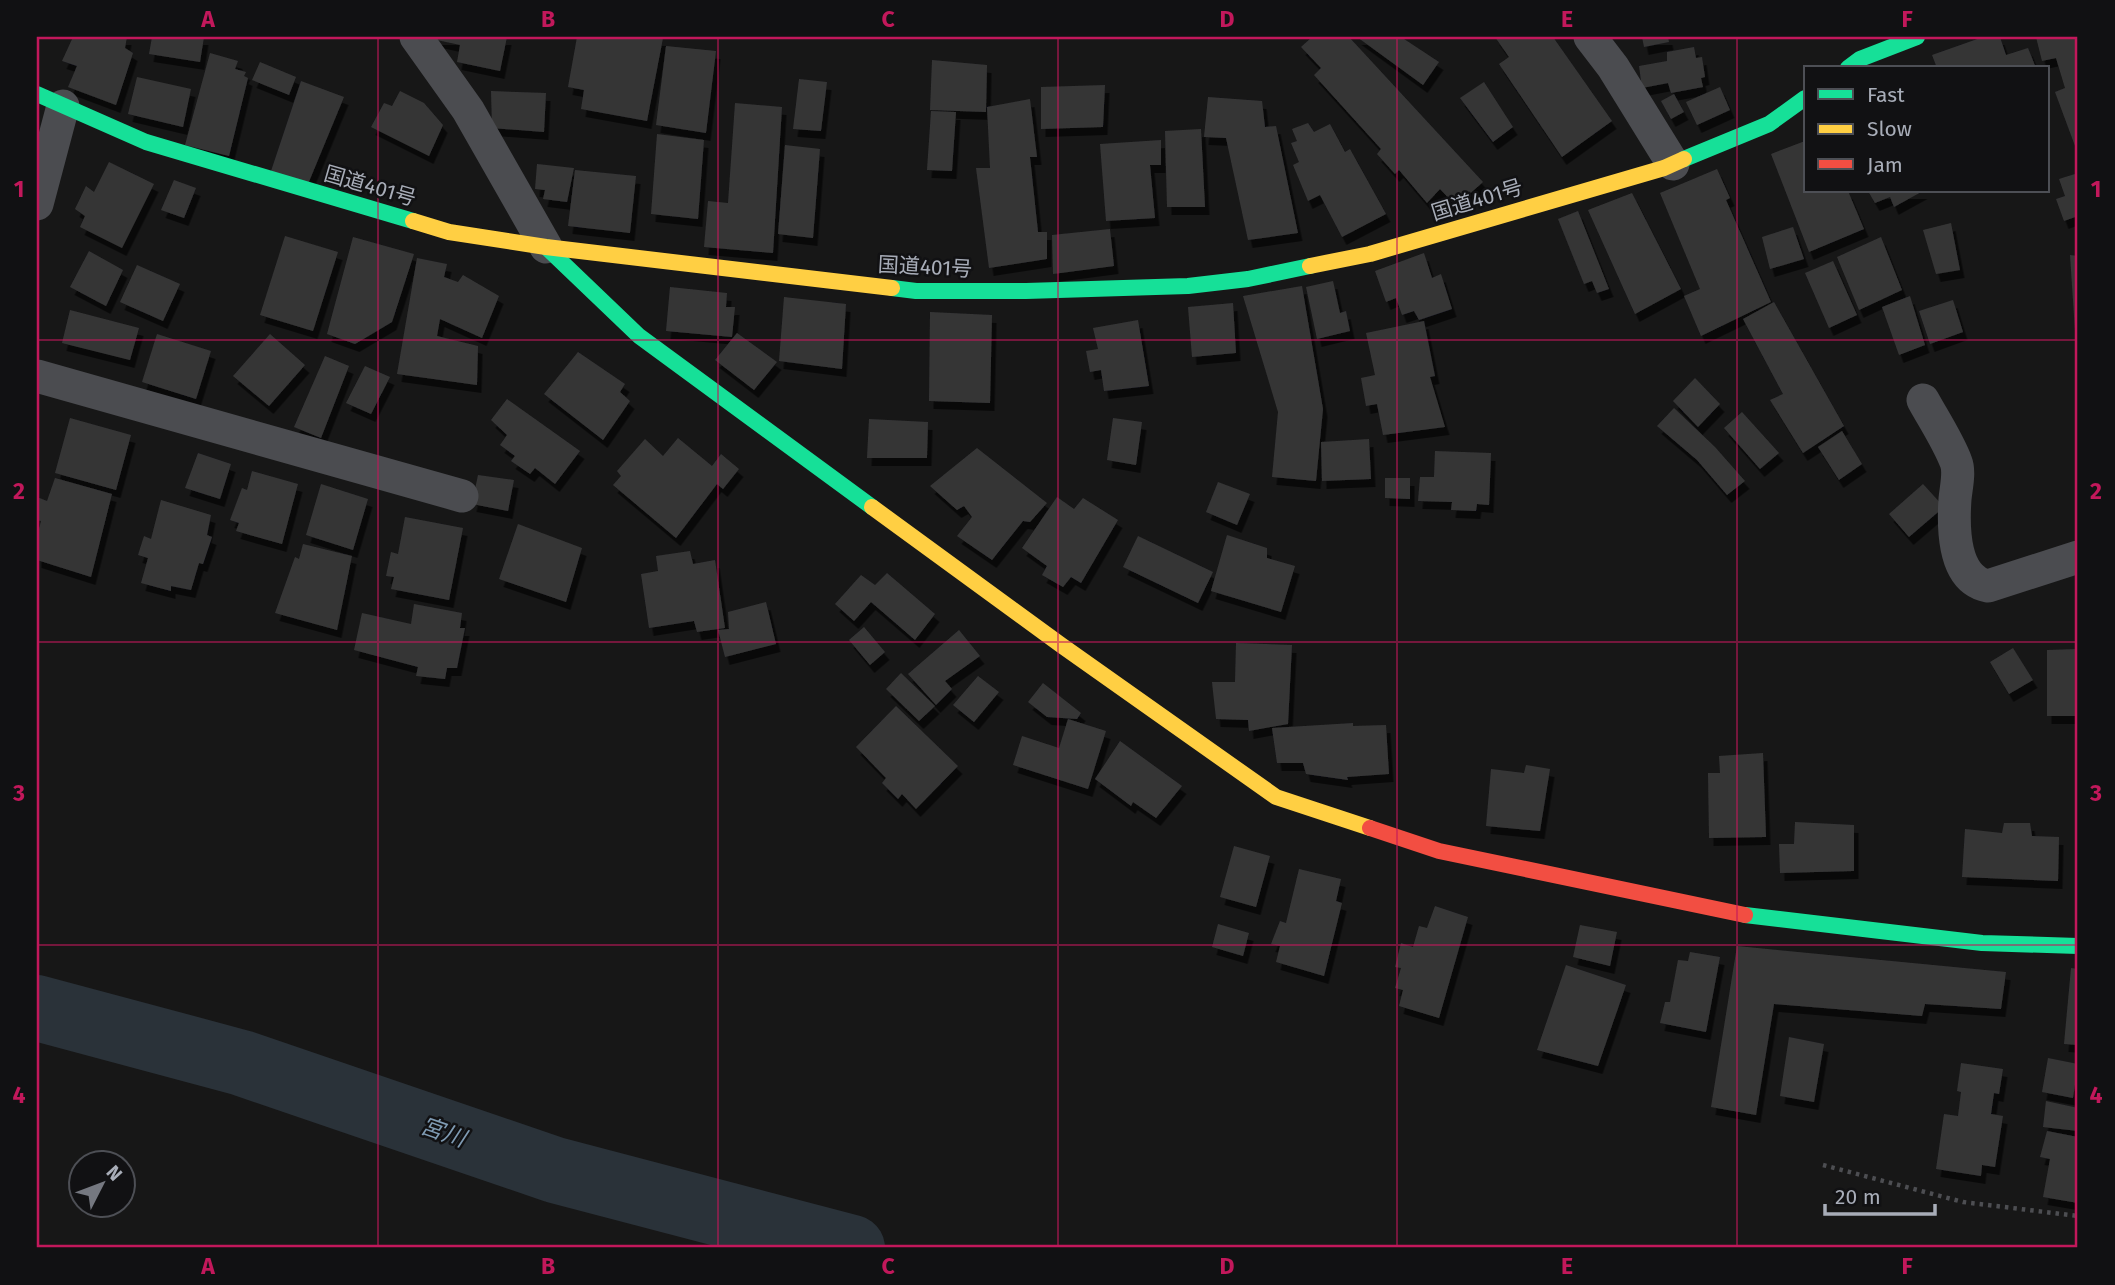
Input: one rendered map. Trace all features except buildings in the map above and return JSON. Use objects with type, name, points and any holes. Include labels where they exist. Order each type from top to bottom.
[{"type":"main road","points":[[1851,66],[1917,37]]},
{"type":"main road","name":"国道401号","points":[[50,100],[146,142],[449,232],[546,247],[916,291],[1188,286],[1248,279],[1370,254],[1673,164],[1769,124],[1804,99]]},
{"type":"main road","points":[[546,247],[639,336],[1061,645],[1276,797],[1439,851],[1727,913],[1982,943],[2078,946]]},
{"type":"street","points":[[416,37],[468,110],[546,247]]},
{"type":"street","points":[[1590,37],[1613,67],[1673,164]]},
{"type":"street","points":[[37,204],[50,100]]},
{"type":"street","points":[[37,376],[462,496]]},
{"type":"street","points":[[1923,400],[1957,464],[1954,508],[1957,545],[1963,569],[1976,584],[1988,586],[2078,557]]},
{"type":"path","points":[[1823,1165],[1964,1202],[2078,1216]]},
{"type":"waterway","name":"宮川","points":[[37,1008],[242,1063],[555,1170],[852,1248]]},
{"type":"traffic: fast","points":[[1851,66],[1860,59],[1917,37]]},
{"type":"traffic: fast","points":[[37,94],[146,142],[413,221]]},
{"type":"traffic: fast","points":[[1684,159],[1769,124],[1804,99]]},
{"type":"traffic: fast","points":[[546,247],[639,336],[872,507]]},
{"type":"traffic: fast","points":[[892,288],[916,291],[1026,291],[1188,286],[1248,279],[1310,266]]},
{"type":"traffic: fast","points":[[1745,915],[1982,943],[2078,946]]},
{"type":"traffic: slow","points":[[1310,266],[1370,254],[1664,168],[1684,159]]},
{"type":"traffic: slow","points":[[413,221],[449,232],[546,247],[892,288]]},
{"type":"traffic: slow","points":[[872,507],[1276,797],[1370,828]]},
{"type":"traffic: jam","points":[[1370,828],[1439,851],[1745,915]]}]
